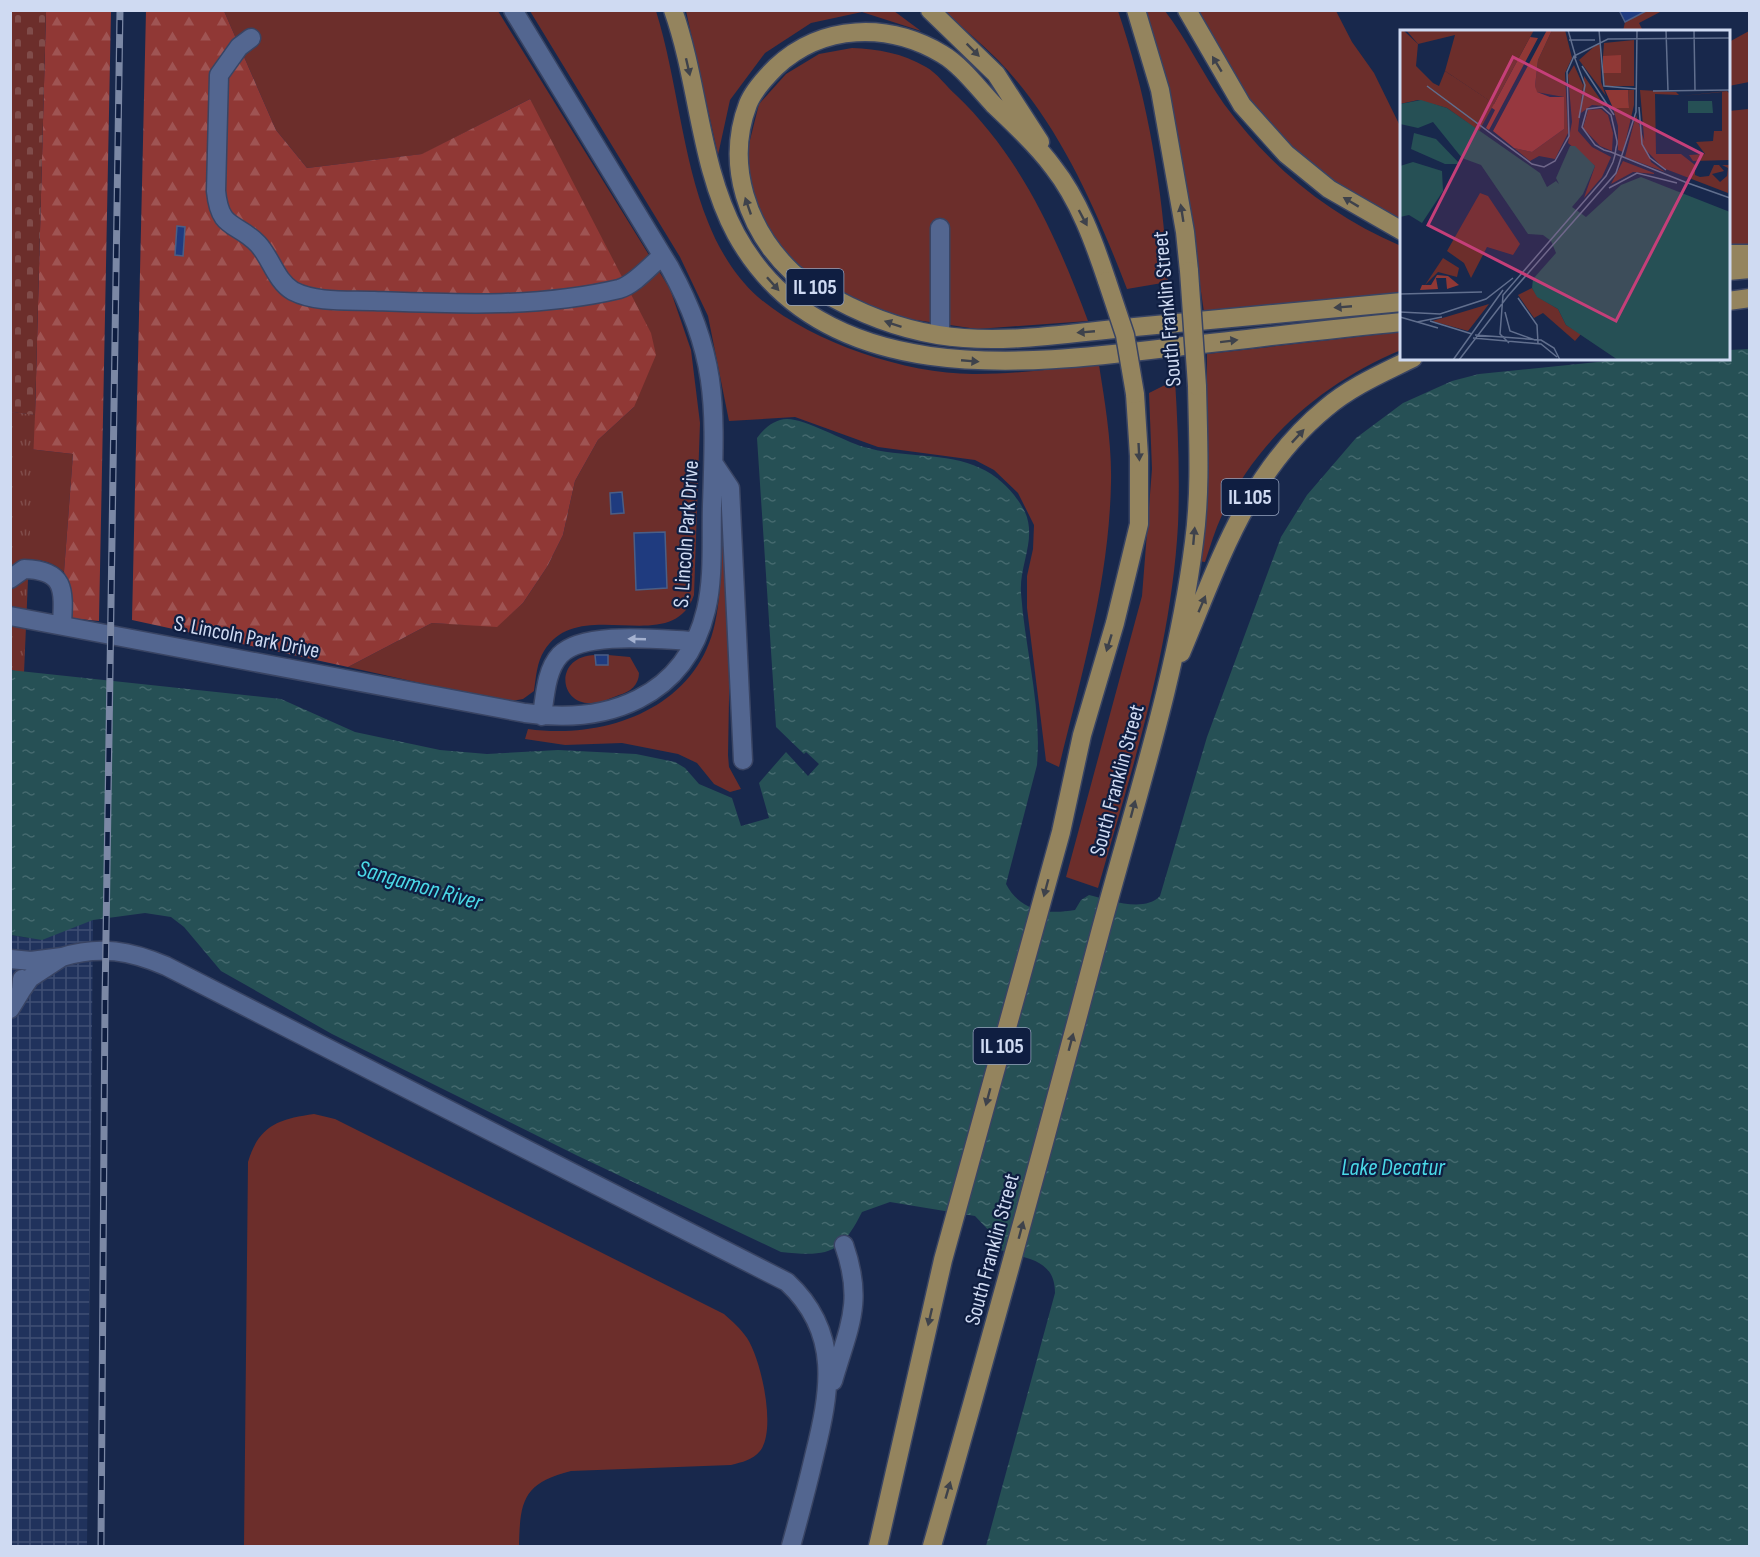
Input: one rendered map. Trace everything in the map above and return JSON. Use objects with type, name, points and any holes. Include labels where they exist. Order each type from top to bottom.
[{"type":"main road","points":[[673,10],[717,190],[736,233],[756,265],[785,297],[827,325],[874,343],[928,356],[990,362],[1088,358],[1400,322]]},
{"type":"main road","points":[[930,10],[996,74],[1036,133],[1054,168]]},
{"type":"main road","name":"South Franklin Street","points":[[932,1546],[1006,1287],[1163,697],[1188,587],[1195,538],[1198,466],[1197,386],[1189,271],[1160,90],[1136,10]]},
{"type":"main road","points":[[1186,10],[1242,105],[1286,154],[1329,189],[1400,230]]},
{"type":"main road","name":"IL 105","points":[[865,1546],[908,1415],[943,1260],[1061,832],[1082,735],[1115,623],[1139,524],[1139,456],[1135,394],[1125,334],[1107,281],[1085,221],[1054,168],[946,56],[919,42],[887,33],[851,31],[822,38],[792,53],[768,75],[749,102],[739,143],[739,177],[749,213],[773,250],[795,275],[854,310],[901,327],[940,335],[1027,337],[1400,302]]},
{"type":"main road","points":[[1730,254],[1749,254]]},
{"type":"main road","points":[[1730,271],[1749,269]]},
{"type":"main road","points":[[1730,292],[1749,291]]},
{"type":"main road","points":[[1730,301],[1749,298]]},
{"type":"main road","name":"IL 105","points":[[1163,697],[1224,552],[1254,488],[1277,458],[1326,408],[1359,385],[1409,360]]},
{"type":"main road","points":[[878,1546],[908,1415]]},
{"type":"street","name":"S. Lincoln Park Drive","points":[[10,616],[542,716],[588,716],[618,710],[667,678],[695,641],[702,626],[709,593],[714,464],[712,384],[703,340],[690,305],[662,256],[513,10]]},
{"type":"street","points":[[250,38],[238,47],[219,75],[217,209],[227,222],[257,243],[274,271],[293,291],[320,299],[464,304],[533,301],[621,289],[662,256]]},
{"type":"street","points":[[940,228],[940,335]]},
{"type":"street","points":[[714,464],[730,488],[743,760]]},
{"type":"street","points":[[10,579],[24,569],[48,572],[56,578],[63,593],[62,624]]},
{"type":"street","points":[[542,716],[552,668],[561,653],[575,646],[598,640],[621,639],[695,641]]},
{"type":"street","points":[[10,960],[31,961],[93,950],[115,950],[133,953],[166,966],[787,1282],[805,1301],[818,1324],[828,1368],[828,1400]]},
{"type":"street","points":[[10,1009],[30,978],[62,957]]},
{"type":"street","points":[[10,960],[19,969],[21,991]]},
{"type":"street","points":[[791,1546],[856,1298],[855,1281],[844,1245]]},
{"type":"shaded area","points":[[93,920],[87,1546],[11,1546],[10,935],[28,938]]},
{"type":"green space","points":[[1648,10],[1662,11],[1639,23],[1642,30],[1623,30],[1625,22]]},
{"type":"green space","points":[[11,11],[46,11],[35,415],[11,412]]},
{"type":"green space","points":[[46,11],[111,11],[99,621],[69,618],[70,592],[64,572],[73,454],[11,447],[11,412],[35,415]]},
{"type":"green space","points":[[146,11],[224,11],[276,130],[307,168],[422,154],[530,99],[651,333],[656,355],[634,407],[598,440],[575,481],[563,535],[547,567],[523,603],[497,627],[432,623],[348,667],[132,620]]},
{"type":"green space","points":[[224,11],[498,11],[670,289],[691,350],[700,423],[694,595],[683,613],[666,623],[646,626],[579,627],[560,635],[542,655],[534,691],[523,699],[506,702],[348,667],[432,623],[497,626],[523,603],[547,567],[563,535],[575,481],[598,440],[634,407],[530,99],[423,154],[307,168],[276,130]]},
{"type":"green space","points":[[530,11],[656,11],[692,171],[708,222],[722,252],[735,272],[758,297],[779,313],[804,328],[861,353],[920,369],[949,373],[991,374],[1099,365],[1110,453],[1109,519],[1093,626],[1059,767],[1046,761],[1027,608],[1027,576],[1033,549],[1034,525],[1018,493],[994,470],[975,460],[878,447],[795,417],[729,421],[708,316],[680,257]]},
{"type":"green space","points":[[686,11],[894,11],[921,31],[862,12],[811,23],[765,53],[730,100],[718,155]]},
{"type":"green space","points":[[944,11],[1118,11],[1146,111],[1158,179],[1168,282],[1127,289],[1089,198],[1040,111],[998,60]]},
{"type":"green space","points":[[1145,11],[1165,11],[1224,104],[1261,149],[1282,169],[1350,220],[1400,246],[1400,294],[1204,312],[1187,198],[1156,48]]},
{"type":"green space","points":[[1195,11],[1336,11],[1352,42],[1374,73],[1400,126],[1400,220],[1329,180],[1287,145],[1253,103]]},
{"type":"green space","points":[[1749,31],[1749,82],[1730,86],[1730,41]]},
{"type":"green space","points":[[852,48],[890,53],[908,58],[926,67],[938,76],[979,119],[1000,145],[1035,200],[1050,229],[1088,321],[977,329],[909,319],[843,296],[787,259],[754,207],[746,156],[759,104],[786,74],[819,54]]},
{"type":"green space","points":[[1749,109],[1749,245],[1730,247],[1730,111]]},
{"type":"green space","points":[[1400,332],[1400,350],[1346,378],[1320,396],[1274,437],[1254,461],[1237,487],[1219,521],[1205,562],[1198,561],[1206,446],[1207,354]]},
{"type":"green space","points":[[1175,380],[1179,489],[1174,572],[1159,663],[1148,709],[1098,888],[1066,877],[1142,596],[1152,469],[1149,393]]},
{"type":"green space","points":[[10,412],[35,415],[24,673],[11,670]]},
{"type":"green space","points":[[11,447],[73,454],[64,572],[55,565],[45,562],[24,560]]},
{"type":"green space","points":[[721,495],[731,590],[728,755],[729,767],[741,789],[730,792],[714,784],[697,763],[678,754],[622,743],[565,745],[525,739],[528,729],[558,731],[588,729],[617,723],[644,712],[668,697],[689,677],[705,652],[718,607]]},
{"type":"green space","points":[[595,655],[596,665],[608,665],[608,655],[630,657],[639,673],[636,684],[627,692],[599,702],[581,702],[572,696],[565,680],[567,671],[572,663],[582,657]]},
{"type":"green space","points":[[314,1114],[335,1119],[724,1314],[747,1338],[762,1377],[767,1427],[765,1441],[760,1451],[751,1459],[731,1465],[571,1471],[555,1476],[543,1481],[527,1496],[521,1517],[519,1546],[244,1546],[248,1162],[258,1140],[272,1126],[290,1118]]},
{"type":"water","name":"Lake Decatur","points":[[1749,349],[1749,1546],[986,1546],[1055,1293],[1054,1282],[1045,1267],[1038,1262],[1000,1250],[996,1246],[995,1237],[975,1216],[890,1202],[862,1212],[847,1237],[831,1250],[811,1254],[781,1252],[578,1156],[332,1034],[221,971],[184,927],[171,917],[145,913],[93,920],[42,940],[11,935],[10,670],[281,699],[355,732],[440,750],[487,754],[558,750],[636,754],[675,762],[685,768],[699,784],[732,798],[741,826],[769,818],[759,783],[786,752],[808,776],[819,764],[806,752],[804,754],[776,727],[757,438],[770,425],[787,419],[804,423],[864,447],[967,463],[994,476],[1017,498],[1025,512],[1029,532],[1021,593],[1035,700],[1038,743],[1037,765],[1006,884],[1019,900],[1035,909],[1045,911],[1075,910],[1081,900],[1089,895],[1126,904],[1145,904],[1160,896],[1207,737],[1281,537],[1307,495],[1356,438],[1403,403],[1452,381],[1479,374],[1617,360],[1730,360],[1730,350]]},
{"type":"building","points":[[1619,10],[1648,10],[1625,22]]},
{"type":"building","points":[[177,226],[185,227],[183,256],[175,255]]},
{"type":"building","points":[[622,492],[624,513],[611,514],[610,493]]},
{"type":"building","points":[[665,532],[667,588],[636,590],[634,533]]},
{"type":"building","points":[[595,655],[608,655],[608,665],[596,665]]},
{"type":"railway","points":[[101,1546],[105,1001],[120,10]]},
{"type":"water label","name":"Sangamon River","points":[[420,885]]}]
